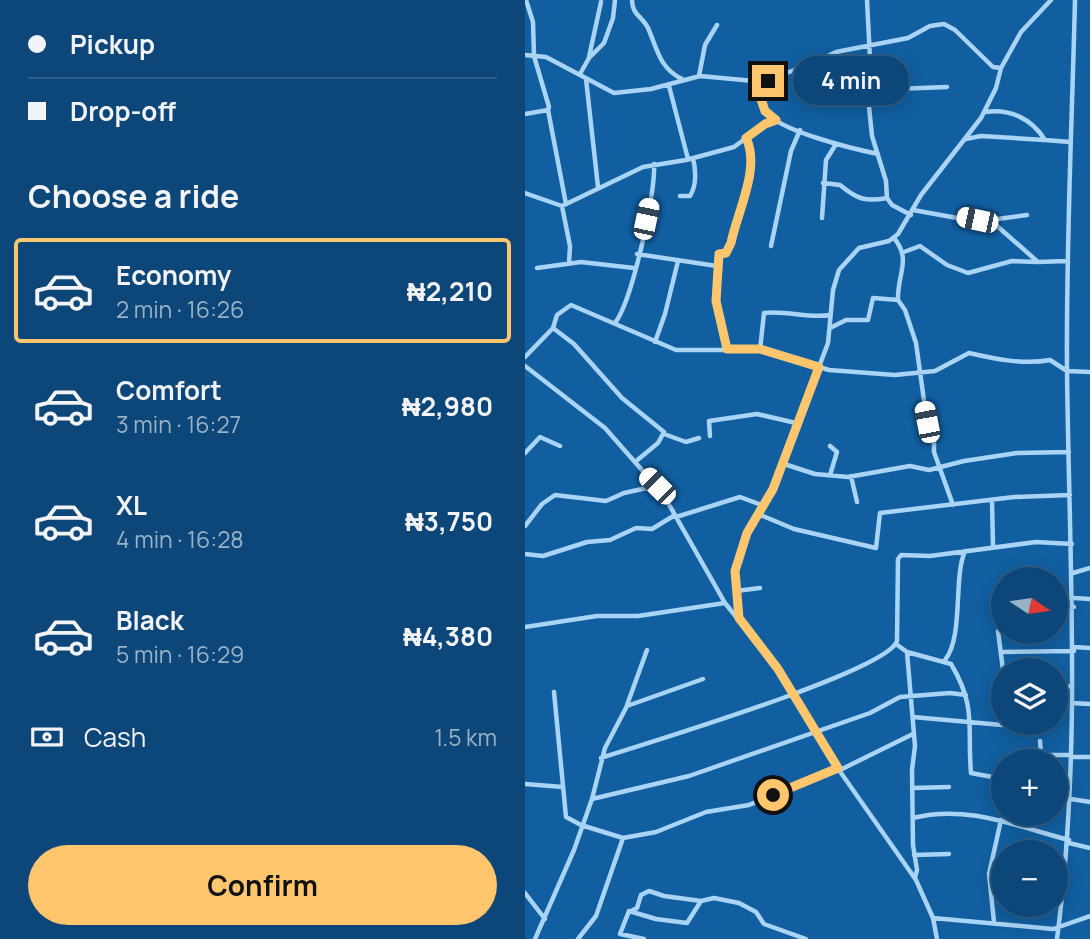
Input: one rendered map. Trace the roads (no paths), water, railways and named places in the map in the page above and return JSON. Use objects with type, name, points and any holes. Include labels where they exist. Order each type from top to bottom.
[{"type":"street","points":[[580,74],[589,58],[604,43],[613,18],[615,0]]},
{"type":"street","points":[[632,0],[632,9],[649,30],[657,56],[674,75],[682,79]]},
{"type":"street","points":[[867,0],[872,136],[891,205],[912,213],[983,221],[999,227],[1038,262]]},
{"type":"street","points":[[739,618],[736,564],[747,533],[766,503],[819,367],[830,328],[833,290],[844,263],[859,248],[894,238],[984,112],[1001,68],[1021,32],[1051,0]]},
{"type":"street","points":[[1057,939],[1069,842],[1074,649],[1066,261],[1075,0]]},
{"type":"street","points":[[526,2],[533,22],[534,56],[548,110],[564,205],[570,246],[569,263]]},
{"type":"street","points":[[589,58],[601,2]]},
{"type":"street","points":[[699,76],[705,44],[717,25]]},
{"type":"street","points":[[525,55],[546,57],[580,74],[600,88],[614,93],[671,84],[699,76],[745,79],[756,84],[814,64],[836,52],[904,39],[930,26],[947,25],[993,67],[1001,68]]},
{"type":"street","points":[[674,75],[671,84],[696,177],[690,196],[680,196]]},
{"type":"street","points":[[586,78],[598,187]]},
{"type":"street","points":[[756,84],[765,111],[776,120],[836,144],[878,154]]},
{"type":"street","points":[[870,92],[947,87]]},
{"type":"street","points":[[525,114],[548,110]]},
{"type":"street","points":[[984,112],[994,111],[1025,118],[1045,140]]},
{"type":"street","points":[[525,193],[564,205],[598,187],[654,164],[691,159],[734,147],[765,124],[776,120]]},
{"type":"street","points":[[771,246],[791,151],[800,130]]},
{"type":"street","points":[[964,140],[981,136],[1070,142]]},
{"type":"street","points":[[727,349],[716,301],[717,266],[719,254],[726,253],[731,243],[748,182],[751,150],[746,138]]},
{"type":"street","points":[[822,218],[825,160],[836,144]]},
{"type":"street","points":[[615,323],[625,302],[634,268],[652,191],[654,164]]},
{"type":"street","points":[[823,183],[840,184],[851,196],[866,202],[887,198]]},
{"type":"street","points":[[983,221],[1027,215]]},
{"type":"street","points":[[894,238],[904,251],[898,300],[905,310],[916,343],[927,422],[934,435],[934,452],[953,505]]},
{"type":"street","points":[[904,251],[920,246],[953,268],[968,273],[1012,261],[1066,261]]},
{"type":"street","points":[[637,254],[717,266]]},
{"type":"street","points":[[655,342],[678,261]]},
{"type":"street","points":[[537,268],[569,263],[634,268]]},
{"type":"street","points":[[830,328],[846,320],[868,320],[873,299],[898,300]]},
{"type":"street","points":[[525,357],[553,328],[557,315],[571,305],[676,350],[760,349],[819,367],[895,375],[919,370],[935,371],[970,354],[995,360],[1050,360],[1067,371],[1090,372]]},
{"type":"street","points":[[760,349],[764,313],[792,311],[819,317],[830,315]]},
{"type":"street","points":[[553,328],[574,344],[622,398],[664,434],[686,442],[699,438]]},
{"type":"street","points":[[525,376],[527,368],[605,428],[657,486],[727,604],[793,694],[839,769],[915,878],[933,918],[937,939]]},
{"type":"street","points":[[710,436],[709,421],[718,417],[732,419],[757,414],[796,423]]},
{"type":"street","points":[[635,462],[664,434]]},
{"type":"street","points":[[525,453],[540,437],[561,446]]},
{"type":"street","points":[[829,446],[838,452],[830,475]]},
{"type":"street","points":[[781,463],[810,473],[852,476],[881,469],[939,468],[964,461],[1017,453],[1069,452]]},
{"type":"street","points":[[852,476],[857,502]]},
{"type":"street","points":[[525,526],[542,504],[555,495],[605,501],[624,492],[657,486]]},
{"type":"street","points":[[758,514],[794,529],[876,548],[880,513],[1070,495]]},
{"type":"street","points":[[525,554],[543,556],[587,542],[610,540],[636,528],[652,529],[676,516],[740,497],[766,503]]},
{"type":"street","points":[[992,502],[993,547]]},
{"type":"street","points":[[601,758],[793,694],[872,664],[893,650],[896,644],[899,557],[1040,541],[1072,544]]},
{"type":"street","points":[[946,659],[965,551]]},
{"type":"street","points":[[1073,573],[1090,568]]},
{"type":"street","points":[[736,591],[760,588]]},
{"type":"street","points":[[1074,598],[1090,599]]},
{"type":"street","points":[[525,626],[597,617],[638,616],[727,604],[737,600]]},
{"type":"street","points":[[1068,607],[1074,607]]},
{"type":"street","points":[[896,644],[907,652],[946,659],[951,664],[966,695],[972,720],[971,773],[991,777]]},
{"type":"street","points":[[1000,644],[1002,658]]},
{"type":"street","points":[[1001,652],[1090,648]]},
{"type":"street","points":[[535,939],[592,799],[601,758],[627,706],[647,650]]},
{"type":"street","points":[[907,652],[913,717],[915,878]]},
{"type":"street","points":[[627,706],[703,680]]},
{"type":"street","points":[[1068,687],[1072,687]]},
{"type":"street","points":[[554,692],[566,817],[581,825],[623,838],[656,832],[706,812],[749,805],[913,737]]},
{"type":"street","points":[[592,799],[622,794],[639,787],[660,785],[818,732],[909,695],[966,695]]},
{"type":"street","points":[[1072,703],[1090,704]]},
{"type":"street","points":[[913,717],[991,723]]},
{"type":"street","points":[[1040,741],[1041,755],[1090,757]]},
{"type":"street","points":[[525,784],[563,787]]},
{"type":"street","points":[[912,788],[949,787]]},
{"type":"street","points":[[1071,799],[1090,802]]},
{"type":"street","points":[[913,818],[949,813],[991,819]]},
{"type":"street","points":[[994,922],[989,874],[1000,826]]},
{"type":"street","points":[[1026,826],[1090,848]]},
{"type":"street","points":[[578,939],[596,916],[623,838]]},
{"type":"street","points":[[914,855],[949,854]]},
{"type":"street","points":[[644,939],[620,934],[625,914],[637,908],[642,895],[649,891],[664,897],[701,901],[714,898],[739,903],[756,912],[764,924],[806,939]]},
{"type":"street","points":[[525,893],[545,919]]},
{"type":"street","points":[[632,911],[656,919],[687,923],[701,901]]},
{"type":"street","points":[[933,918],[1058,928],[1090,916]]}]
